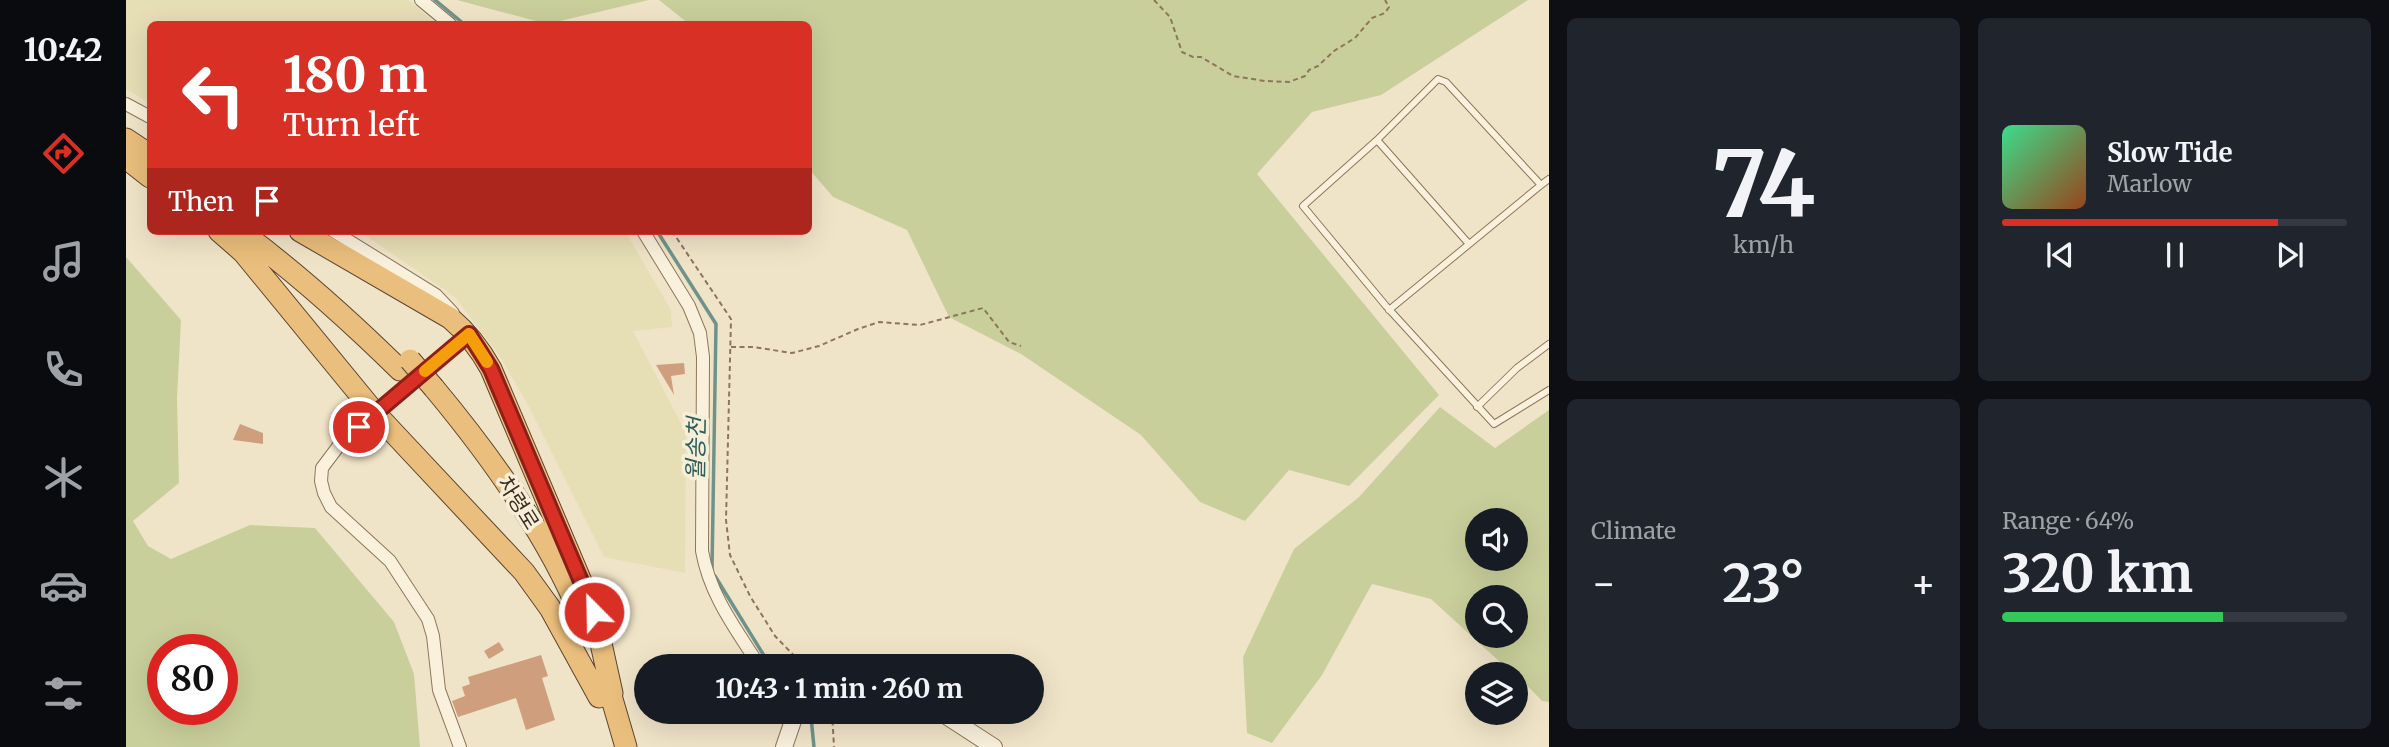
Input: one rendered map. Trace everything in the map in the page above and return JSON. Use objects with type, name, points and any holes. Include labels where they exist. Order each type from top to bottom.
[{"type":"highway","points":[[126,129],[147,141]]},
{"type":"highway","points":[[126,139],[147,153]]},
{"type":"highway","points":[[126,157],[147,169]]},
{"type":"highway","points":[[126,157],[147,174]]},
{"type":"highway","points":[[224,235],[243,252],[375,413],[524,572],[605,695]]},
{"type":"highway","points":[[245,235],[282,262],[405,365]]},
{"type":"highway","points":[[268,235],[349,301],[405,365]]},
{"type":"highway","points":[[307,235],[441,312],[469,334],[491,369],[594,612],[605,695]]},
{"type":"highway","name":"차령로","points":[[405,365],[429,392],[512,517],[561,606],[605,695],[626,747]]},
{"type":"highway","name":"차령로","points":[[605,695],[612,747]]},
{"type":"street","points":[[421,0],[446,21]]},
{"type":"street","points":[[126,104],[147,115]]},
{"type":"street","points":[[339,235],[436,295],[469,334],[375,413],[329,456],[322,468],[324,493],[331,508],[390,561],[428,620],[433,636],[439,690],[460,747]]},
{"type":"street","points":[[645,235],[689,306],[700,333],[703,357],[702,551],[706,575],[718,602],[752,654]]},
{"type":"street","points":[[784,747],[789,724]]},
{"type":"street","points":[[959,724],[994,747]]},
{"type":"lane","points":[[1541,184],[1446,82],[1438,79],[1377,140],[1303,206],[1389,310],[1494,424],[1549,390]]},
{"type":"lane","points":[[1377,140],[1469,243]]},
{"type":"lane","points":[[1389,310],[1549,179]]},
{"type":"lane","points":[[1477,407],[1517,368],[1549,344]]},
{"type":"path","points":[[1154,0],[1170,17],[1182,52],[1201,57],[1233,76],[1265,82],[1289,82],[1305,76],[1334,51],[1355,38],[1372,18],[1385,13],[1389,7],[1385,0]]},
{"type":"path","points":[[675,235],[731,319],[726,520],[730,555],[750,596],[775,636],[792,654]]},
{"type":"path","points":[[730,347],[753,347],[792,353],[819,346],[879,322],[920,325],[983,308],[1009,342],[1021,346]]},
{"type":"path","points":[[833,724],[834,747]]},
{"type":"shaded area","points":[[126,0],[408,0],[433,21],[147,21],[147,101],[126,89]]},
{"type":"shaded area","points":[[365,235],[627,235],[671,310],[672,327],[633,331],[686,433],[685,573],[604,557],[528,405],[501,358],[455,297]]},
{"type":"green space","points":[[457,0],[649,0],[560,21],[536,21]]},
{"type":"green space","points":[[659,0],[1528,0],[1381,95],[1312,112],[1257,174],[1439,395],[1349,486],[1289,470],[1245,521],[1200,502],[1141,435],[1021,354],[949,317],[907,230],[833,197],[812,172],[812,21],[685,21]]},
{"type":"green space","points":[[126,257],[181,320],[177,398],[179,483],[133,521],[148,546],[171,559],[250,525],[315,528],[394,622],[414,674],[420,747],[126,747]]},
{"type":"green space","points":[[1440,407],[1495,448],[1549,410],[1549,702],[1542,701],[1528,686],[1528,662],[1500,662],[1485,648],[1528,648],[1528,585],[1465,585],[1465,630],[1431,599],[1372,584],[1322,675],[1272,743],[1247,733],[1243,657],[1294,549],[1359,497]]},
{"type":"building","points":[[684,363],[685,374],[671,376],[674,395],[656,365]]},
{"type":"building","points":[[240,424],[263,433],[263,444],[233,440]]},
{"type":"building","points":[[499,642],[504,650],[489,659],[484,651]]},
{"type":"building","points":[[541,655],[548,676],[542,678],[555,720],[526,730],[516,698],[458,717],[452,701],[465,696],[462,687],[470,684],[468,677]]},
{"type":"waterway","name":"월송천","points":[[435,0],[460,21]]},
{"type":"waterway","name":"월송천","points":[[660,235],[716,324],[712,570]]},
{"type":"waterway","name":"월송천","points":[[715,576],[763,654]]},
{"type":"waterway","name":"월송천","points":[[812,724],[814,747]]},
{"type":"slow traffic","points":[[425,371],[469,334],[487,362]]},
{"type":"route","points":[[359,427],[469,334],[491,369],[594,612]]}]
